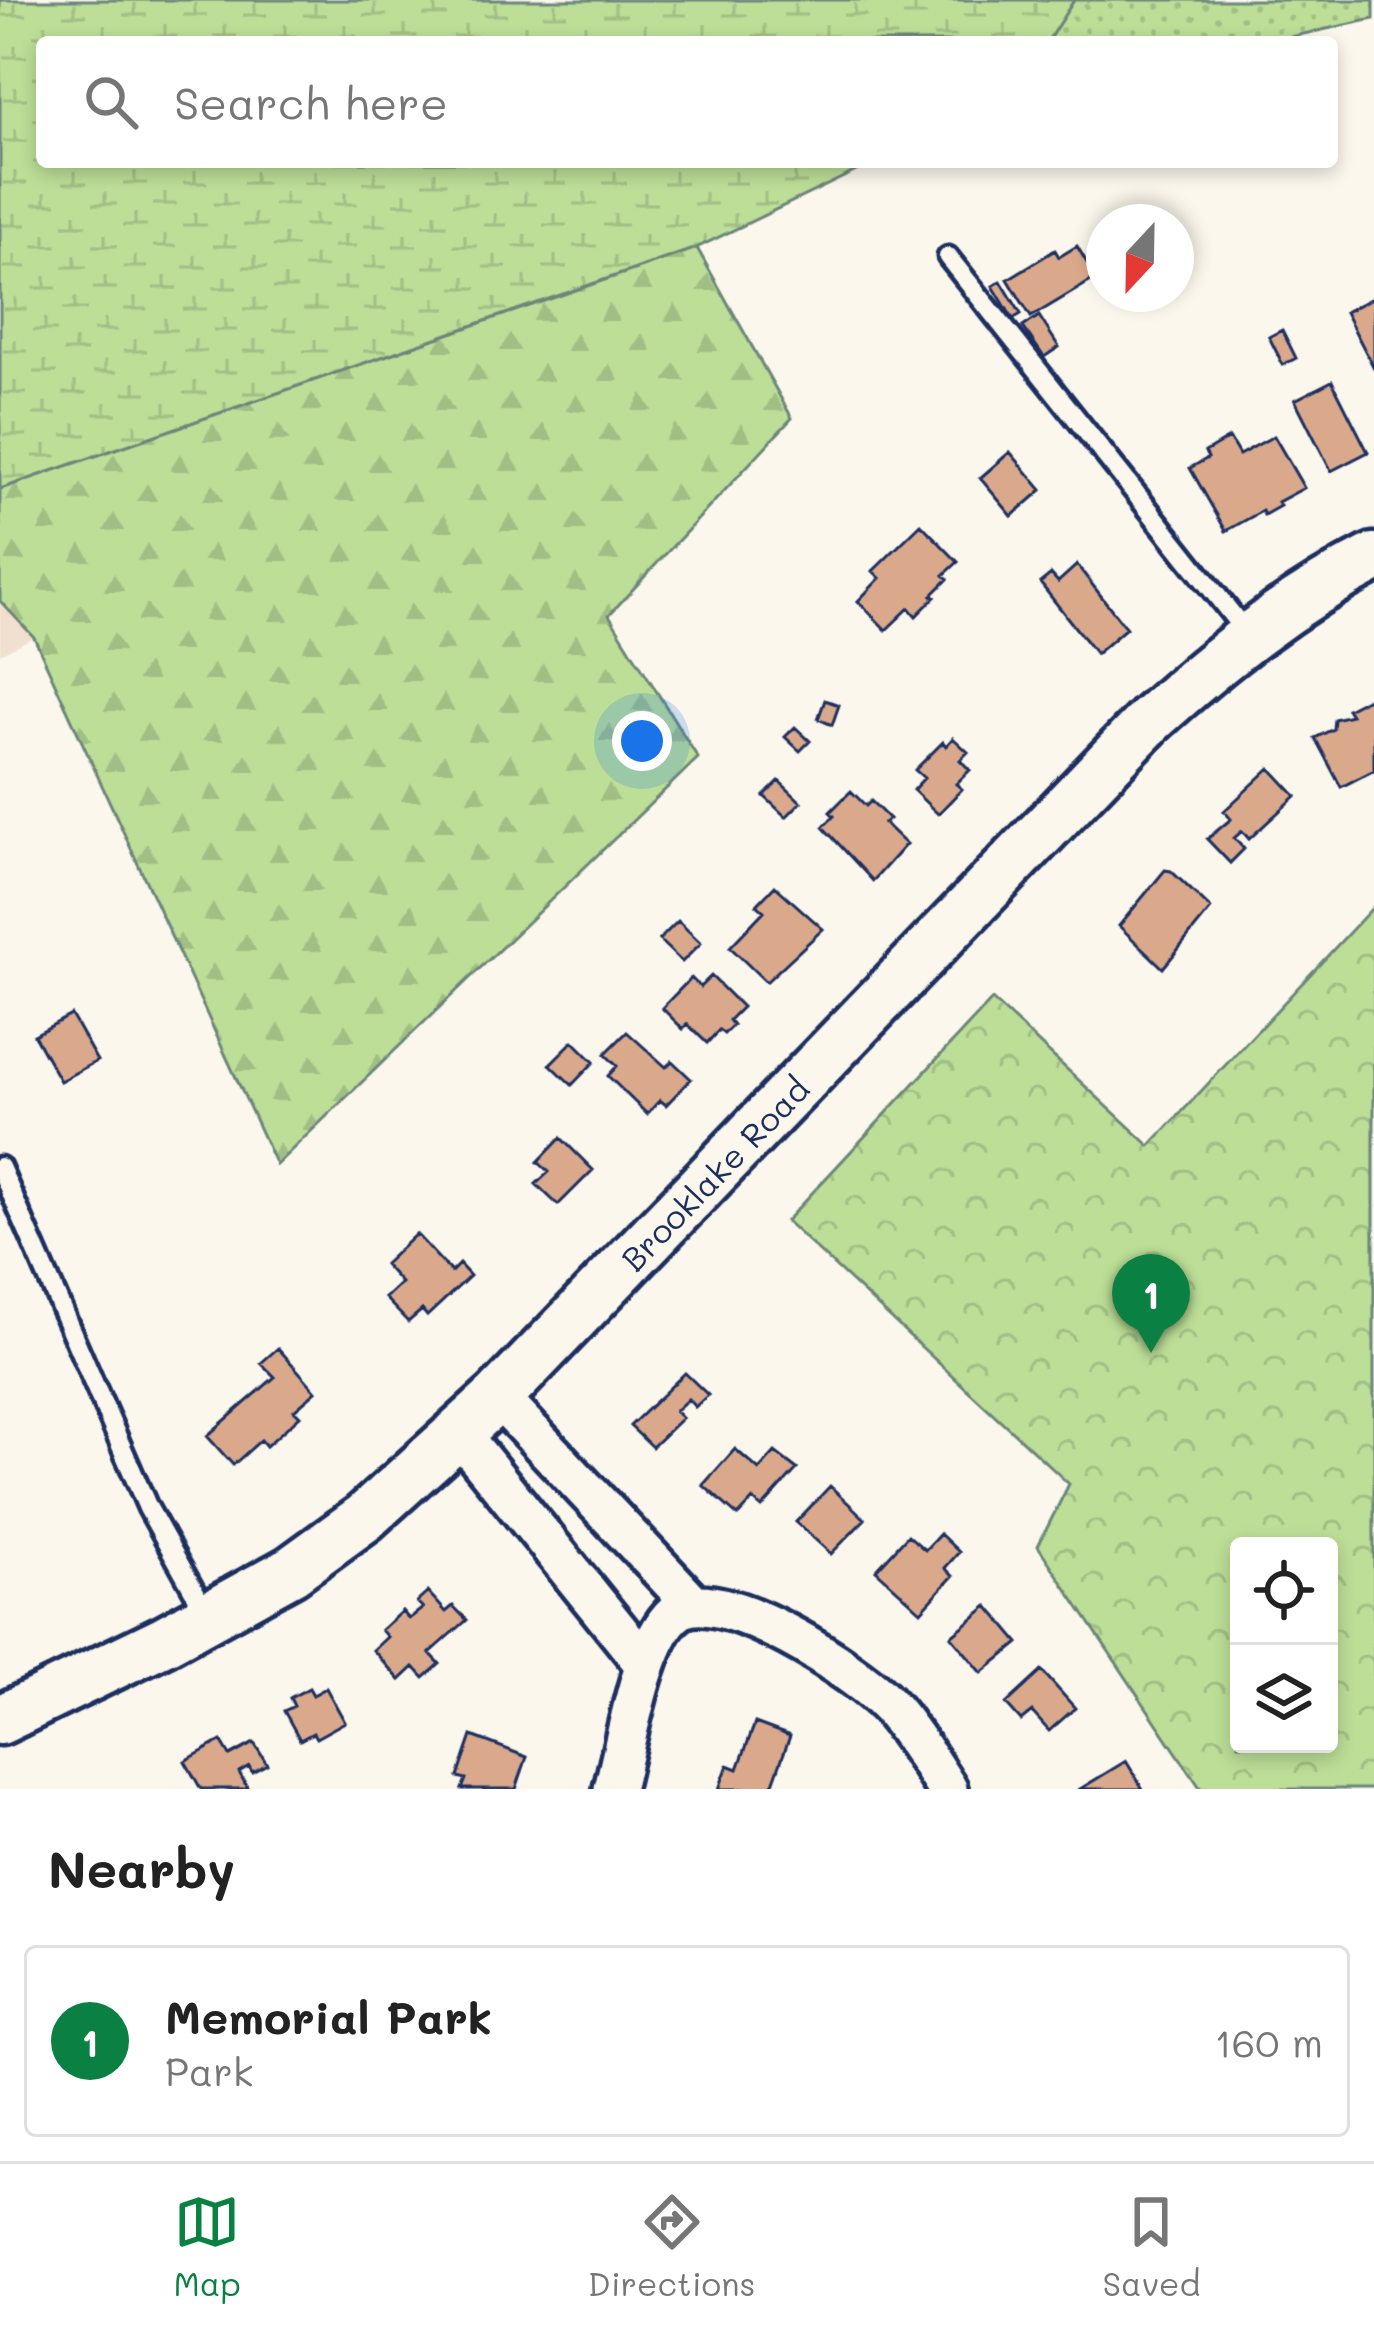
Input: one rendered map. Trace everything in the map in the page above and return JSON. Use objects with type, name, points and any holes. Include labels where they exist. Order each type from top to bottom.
[{"type":"street","name":"Brooklake Road","points":[[0,1720],[208,1617],[300,1564],[364,1518],[498,1397],[1149,721],[1218,658],[1309,594],[1374,557]]},
{"type":"street","points":[[498,1397],[693,1604]]},
{"type":"street","points":[[460,1434],[644,1663]]},
{"type":"street","points":[[614,1789],[644,1663],[666,1624],[678,1610],[693,1604],[717,1607],[781,1631],[855,1674],[889,1705],[947,1789]]},
{"type":"lane","points":[[948,256],[1249,636]]},
{"type":"lane","points":[[0,1166],[148,1508],[208,1617]]},
{"type":"shaded area","points":[[0,601],[34,637],[0,654]]},
{"type":"green space","points":[[0,0],[1074,0],[1051,36],[36,36],[36,168],[863,168],[696,248],[0,489]]},
{"type":"green space","points":[[1074,0],[1374,0],[1374,19],[1294,36],[1051,36]]},
{"type":"green space","points":[[697,248],[792,418],[609,615],[698,758],[276,1165],[34,637],[0,601],[0,489]]},
{"type":"green space","points":[[1374,906],[1374,1789],[1201,1789],[1038,1546],[1069,1484],[786,1221],[992,1000],[1150,1146]]},
{"type":"building","points":[[1077,246],[1086,261],[1086,284],[1031,317],[1008,279],[1055,250],[1059,257]]},
{"type":"building","points":[[1001,281],[1021,314],[1013,319],[993,286]]},
{"type":"building","points":[[1374,297],[1374,368],[1345,312]]},
{"type":"building","points":[[1039,316],[1059,347],[1044,357],[1023,327]]},
{"type":"building","points":[[1282,330],[1296,358],[1283,365],[1269,337]]},
{"type":"building","points":[[1332,381],[1368,452],[1331,471],[1295,400]]},
{"type":"building","points":[[1274,436],[1304,488],[1264,515],[1262,511],[1226,531],[1190,468],[1229,438],[1239,455]]},
{"type":"building","points":[[1010,452],[1042,490],[1012,516],[980,478]]},
{"type":"building","points":[[921,524],[958,562],[916,616],[909,608],[886,630],[858,601],[880,578],[873,571]]},
{"type":"building","points":[[1077,565],[1126,628],[1096,654],[1040,583],[1051,574],[1058,582]]},
{"type":"building","points":[[1374,695],[1374,770],[1341,787],[1315,738],[1333,729],[1334,719],[1351,715],[1347,709]]},
{"type":"building","points":[[825,700],[839,705],[832,725],[818,719]]},
{"type":"building","points":[[795,727],[810,741],[800,751],[785,737]]},
{"type":"building","points":[[953,738],[968,752],[960,760],[970,770],[956,784],[962,789],[938,814],[913,790],[924,778],[915,770]]},
{"type":"building","points":[[1270,768],[1296,796],[1249,839],[1242,831],[1234,838],[1244,849],[1230,863],[1207,839],[1231,819],[1224,811]]},
{"type":"building","points":[[779,781],[801,802],[786,817],[764,796]]},
{"type":"building","points":[[851,791],[866,806],[871,801],[889,819],[884,823],[906,844],[873,881],[823,827],[834,816],[830,812]]},
{"type":"building","points":[[1165,870],[1211,909],[1163,968],[1119,926]]},
{"type":"building","points":[[775,886],[823,929],[766,982],[730,947],[764,911],[757,905]]},
{"type":"building","points":[[678,921],[701,943],[682,962],[659,940]]},
{"type":"building","points":[[711,976],[742,1007],[729,1020],[733,1025],[724,1034],[719,1030],[707,1043],[687,1024],[683,1029],[662,1008],[691,978],[700,987]]},
{"type":"building","points":[[71,1015],[97,1061],[60,1081],[34,1035]]},
{"type":"building","points":[[627,1032],[666,1067],[672,1061],[691,1079],[666,1105],[660,1100],[647,1114],[608,1076],[617,1066],[605,1054]]},
{"type":"building","points":[[573,1041],[594,1062],[572,1085],[550,1064]]},
{"type":"building","points":[[561,1138],[593,1170],[558,1205],[536,1184],[549,1172],[538,1162]]},
{"type":"building","points":[[416,1234],[451,1272],[459,1264],[470,1276],[427,1316],[422,1310],[408,1322],[385,1298],[401,1283],[384,1264]]},
{"type":"building","points":[[278,1348],[316,1391],[294,1410],[300,1416],[266,1446],[261,1440],[233,1465],[207,1436],[275,1377],[261,1363]]},
{"type":"building","points":[[685,1373],[708,1395],[695,1407],[688,1399],[675,1411],[682,1418],[652,1447],[630,1426]]},
{"type":"building","points":[[735,1449],[759,1470],[775,1452],[797,1469],[762,1508],[753,1500],[738,1516],[703,1485]]},
{"type":"building","points":[[830,1486],[865,1519],[831,1554],[796,1522]]},
{"type":"building","points":[[940,1534],[959,1552],[945,1568],[953,1576],[921,1611],[876,1570],[908,1535],[925,1550]]},
{"type":"building","points":[[428,1592],[446,1612],[453,1606],[467,1620],[430,1653],[440,1664],[424,1678],[414,1667],[400,1680],[373,1650],[387,1637],[381,1630],[402,1611],[409,1619],[423,1608],[417,1602]]},
{"type":"building","points":[[988,1606],[1019,1643],[982,1673],[951,1636]]},
{"type":"building","points":[[1042,1671],[1075,1708],[1049,1731],[1032,1712],[1021,1721],[1006,1704]]},
{"type":"building","points":[[309,1688],[313,1695],[326,1688],[345,1722],[316,1738],[313,1733],[300,1740],[284,1711],[294,1706],[290,1698]]},
{"type":"building","points":[[755,1723],[790,1736],[771,1789],[719,1789],[728,1765],[738,1769]]},
{"type":"building","points":[[472,1736],[527,1757],[516,1789],[462,1789],[466,1779],[458,1777]]},
{"type":"building","points":[[221,1741],[230,1756],[254,1743],[267,1764],[239,1772],[248,1789],[201,1789],[185,1761]]},
{"type":"building","points":[[1126,1761],[1143,1789],[1080,1789]]},
{"type":"place","name":"Memorial Park","points":[[1151,1353]]}]
